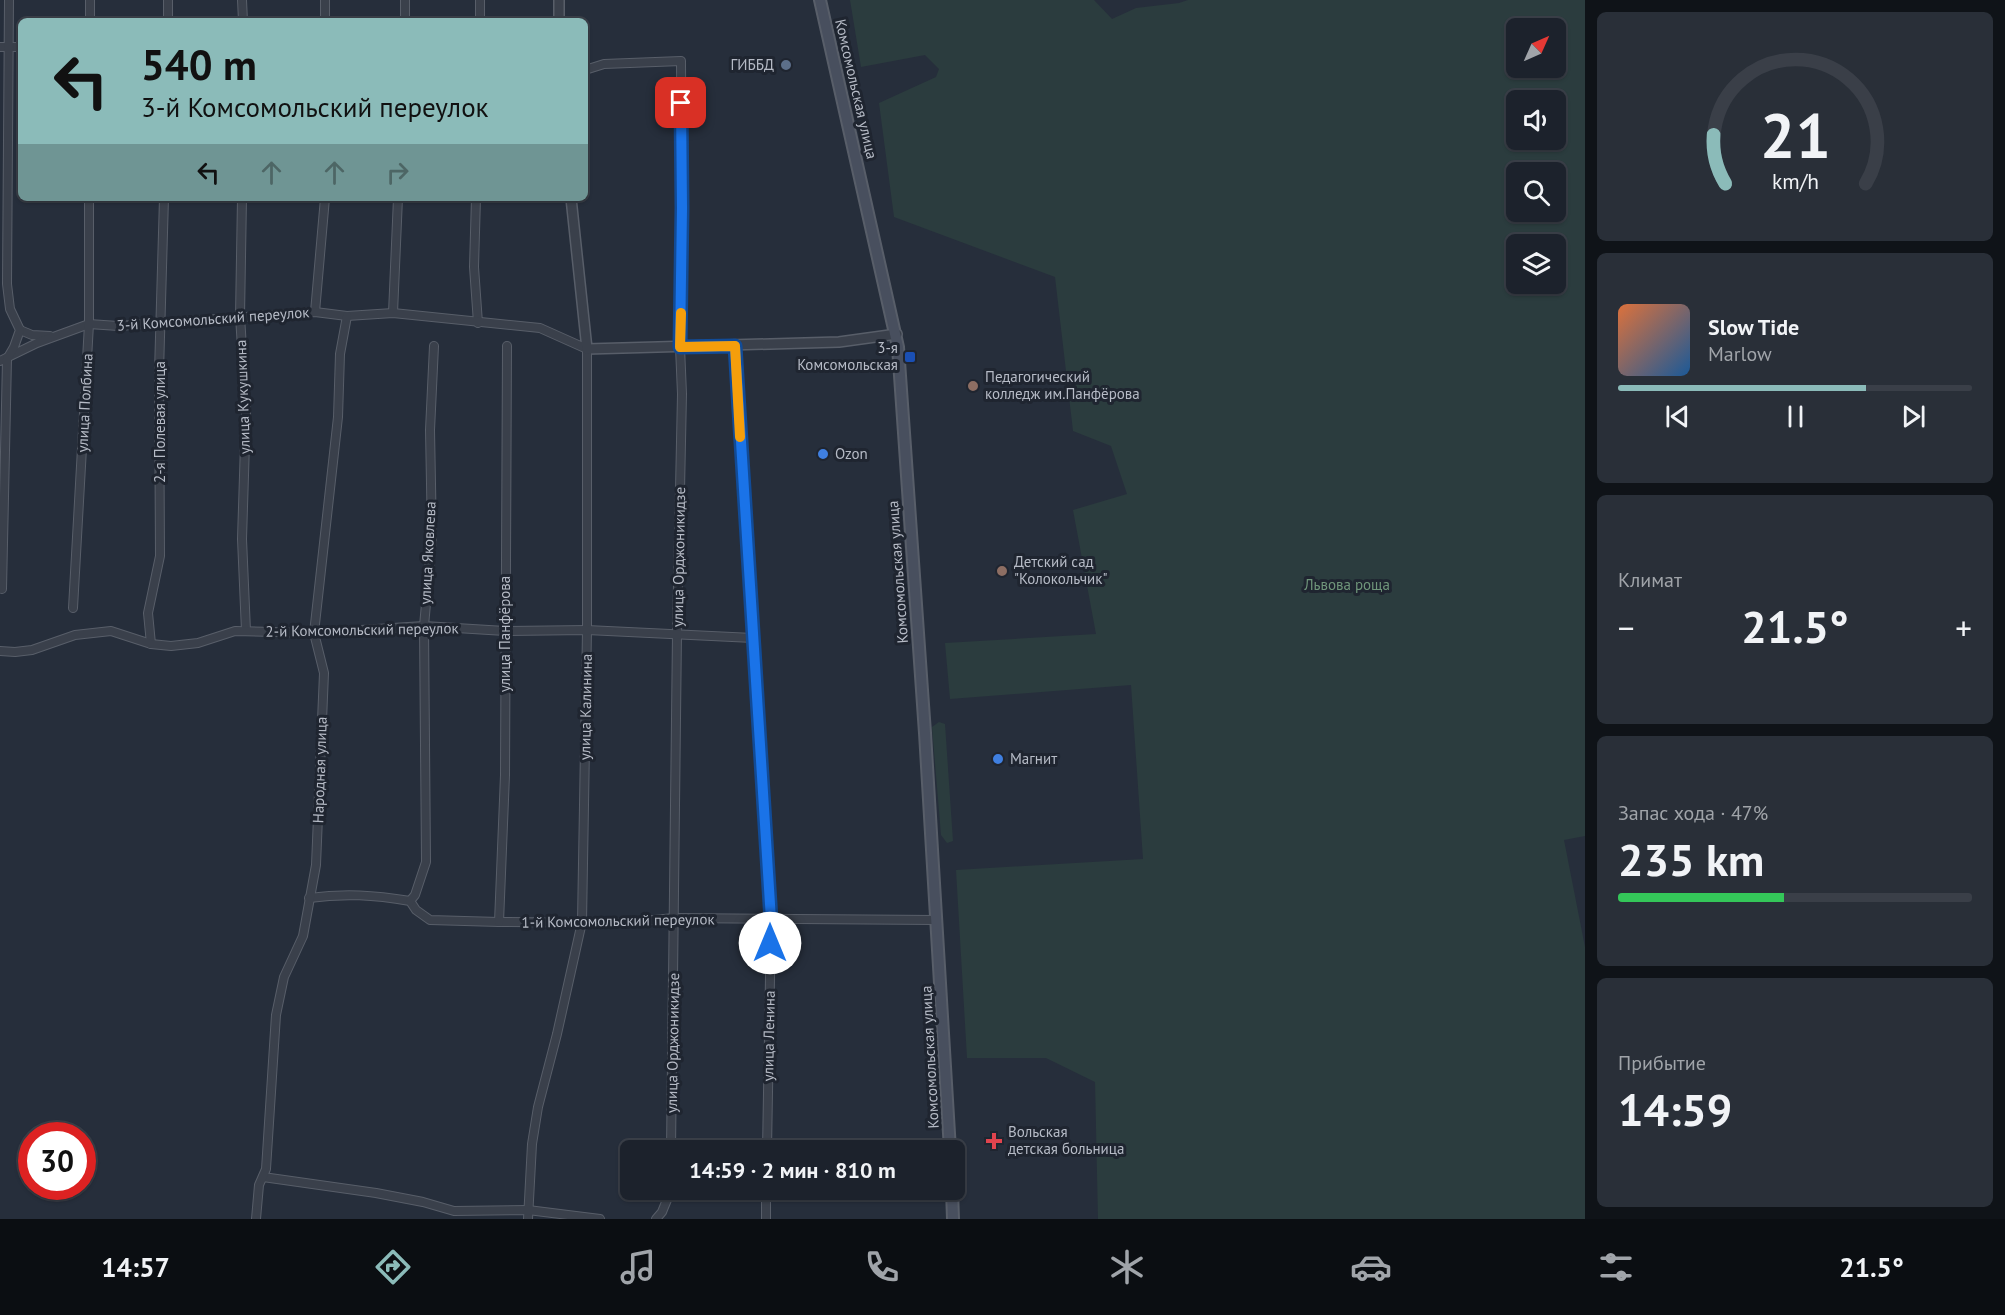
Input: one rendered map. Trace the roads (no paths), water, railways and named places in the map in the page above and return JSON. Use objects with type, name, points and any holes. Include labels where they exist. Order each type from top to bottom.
[{"type":"main road","name":"Комсомольская улица","points":[[820,0],[897,334],[949,1140]]},
{"type":"main road","points":[[952,1200],[953,1219]]},
{"type":"street","points":[[9,0],[4,47],[7,284],[10,309],[20,330],[32,335],[55,336]]},
{"type":"street","points":[[90,0],[90,18]]},
{"type":"street","points":[[168,0],[168,18]]},
{"type":"street","points":[[242,0],[243,18]]},
{"type":"street","points":[[325,0],[325,18]]},
{"type":"street","points":[[405,0],[405,18]]},
{"type":"street","points":[[480,0],[480,18]]},
{"type":"street","points":[[559,0],[559,18]]},
{"type":"street","name":"улица Орджоникидзе","points":[[588,69],[604,64],[681,61],[680,347],[682,394],[671,1140]]},
{"type":"street","name":"улица Полбина","points":[[73,608],[89,324],[89,201]]},
{"type":"street","name":"2-я Полевая улица","points":[[151,644],[148,613],[160,556],[159,372],[164,201]]},
{"type":"street","name":"улица Кукушкина","points":[[242,201],[240,316],[246,412],[242,539],[246,632]]},
{"type":"street","points":[[315,312],[325,201]]},
{"type":"street","points":[[393,314],[398,201]]},
{"type":"street","points":[[476,201],[474,267],[478,322]]},
{"type":"street","name":"улица Калинина","points":[[528,1215],[532,1144],[538,1107],[582,922],[587,630],[587,349],[571,201]]},
{"type":"street","name":"3-й Комсомольский переулок","points":[[4,360],[36,343],[89,324],[118,326],[315,312],[347,316],[393,314],[540,328],[587,349],[839,342],[897,334]]},
{"type":"street","name":"Народная улица","points":[[256,1219],[259,1185],[266,1169],[276,1016],[284,977],[303,936],[316,865],[324,673],[314,633],[338,417],[340,354],[347,316]]},
{"type":"street","points":[[2,589],[4,360],[14,347],[20,330]]},
{"type":"street","name":"улица Яковлева","points":[[410,901],[415,895],[426,862],[424,626],[432,537],[429,430],[434,346]]},
{"type":"street","name":"улица Панфёрова","points":[[499,922],[505,775],[507,346]]},
{"type":"street","name":"улица Ленина","points":[[735,346],[771,920],[767,1140]]},
{"type":"street","name":"2-й Комсомольский переулок","points":[[0,651],[32,650],[75,635],[111,631],[151,644],[171,646],[189,644],[235,631],[314,633],[424,626],[677,633],[753,638]]},
{"type":"street","points":[[309,898],[338,894],[376,895],[410,901]]},
{"type":"street","name":"1-й Комсомольский переулок","points":[[410,901],[416,910],[430,920],[622,923],[674,918],[936,920]]},
{"type":"street","points":[[263,1177],[376,1193],[454,1210],[600,1219]]},
{"type":"street","points":[[656,1219],[667,1200]]},
{"type":"street","points":[[766,1200],[766,1219]]},
{"type":"place","name":"ГИББД","points":[[786,65]]},
{"type":"place","name":"3-я Комсомольская","points":[[910,357]]},
{"type":"place","name":"Педагогический колледж им.Панфёрова","points":[[973,386]]},
{"type":"place","name":"Ozon","points":[[823,454]]},
{"type":"place","name":"Детский сад \"Колокольчик\"","points":[[1002,571]]},
{"type":"place","name":"Магнит","points":[[998,759]]},
{"type":"place","name":"Вольская детская больница","points":[[994,1141]]},
{"type":"park label","name":"Львова роща","points":[[1347,585]]}]
